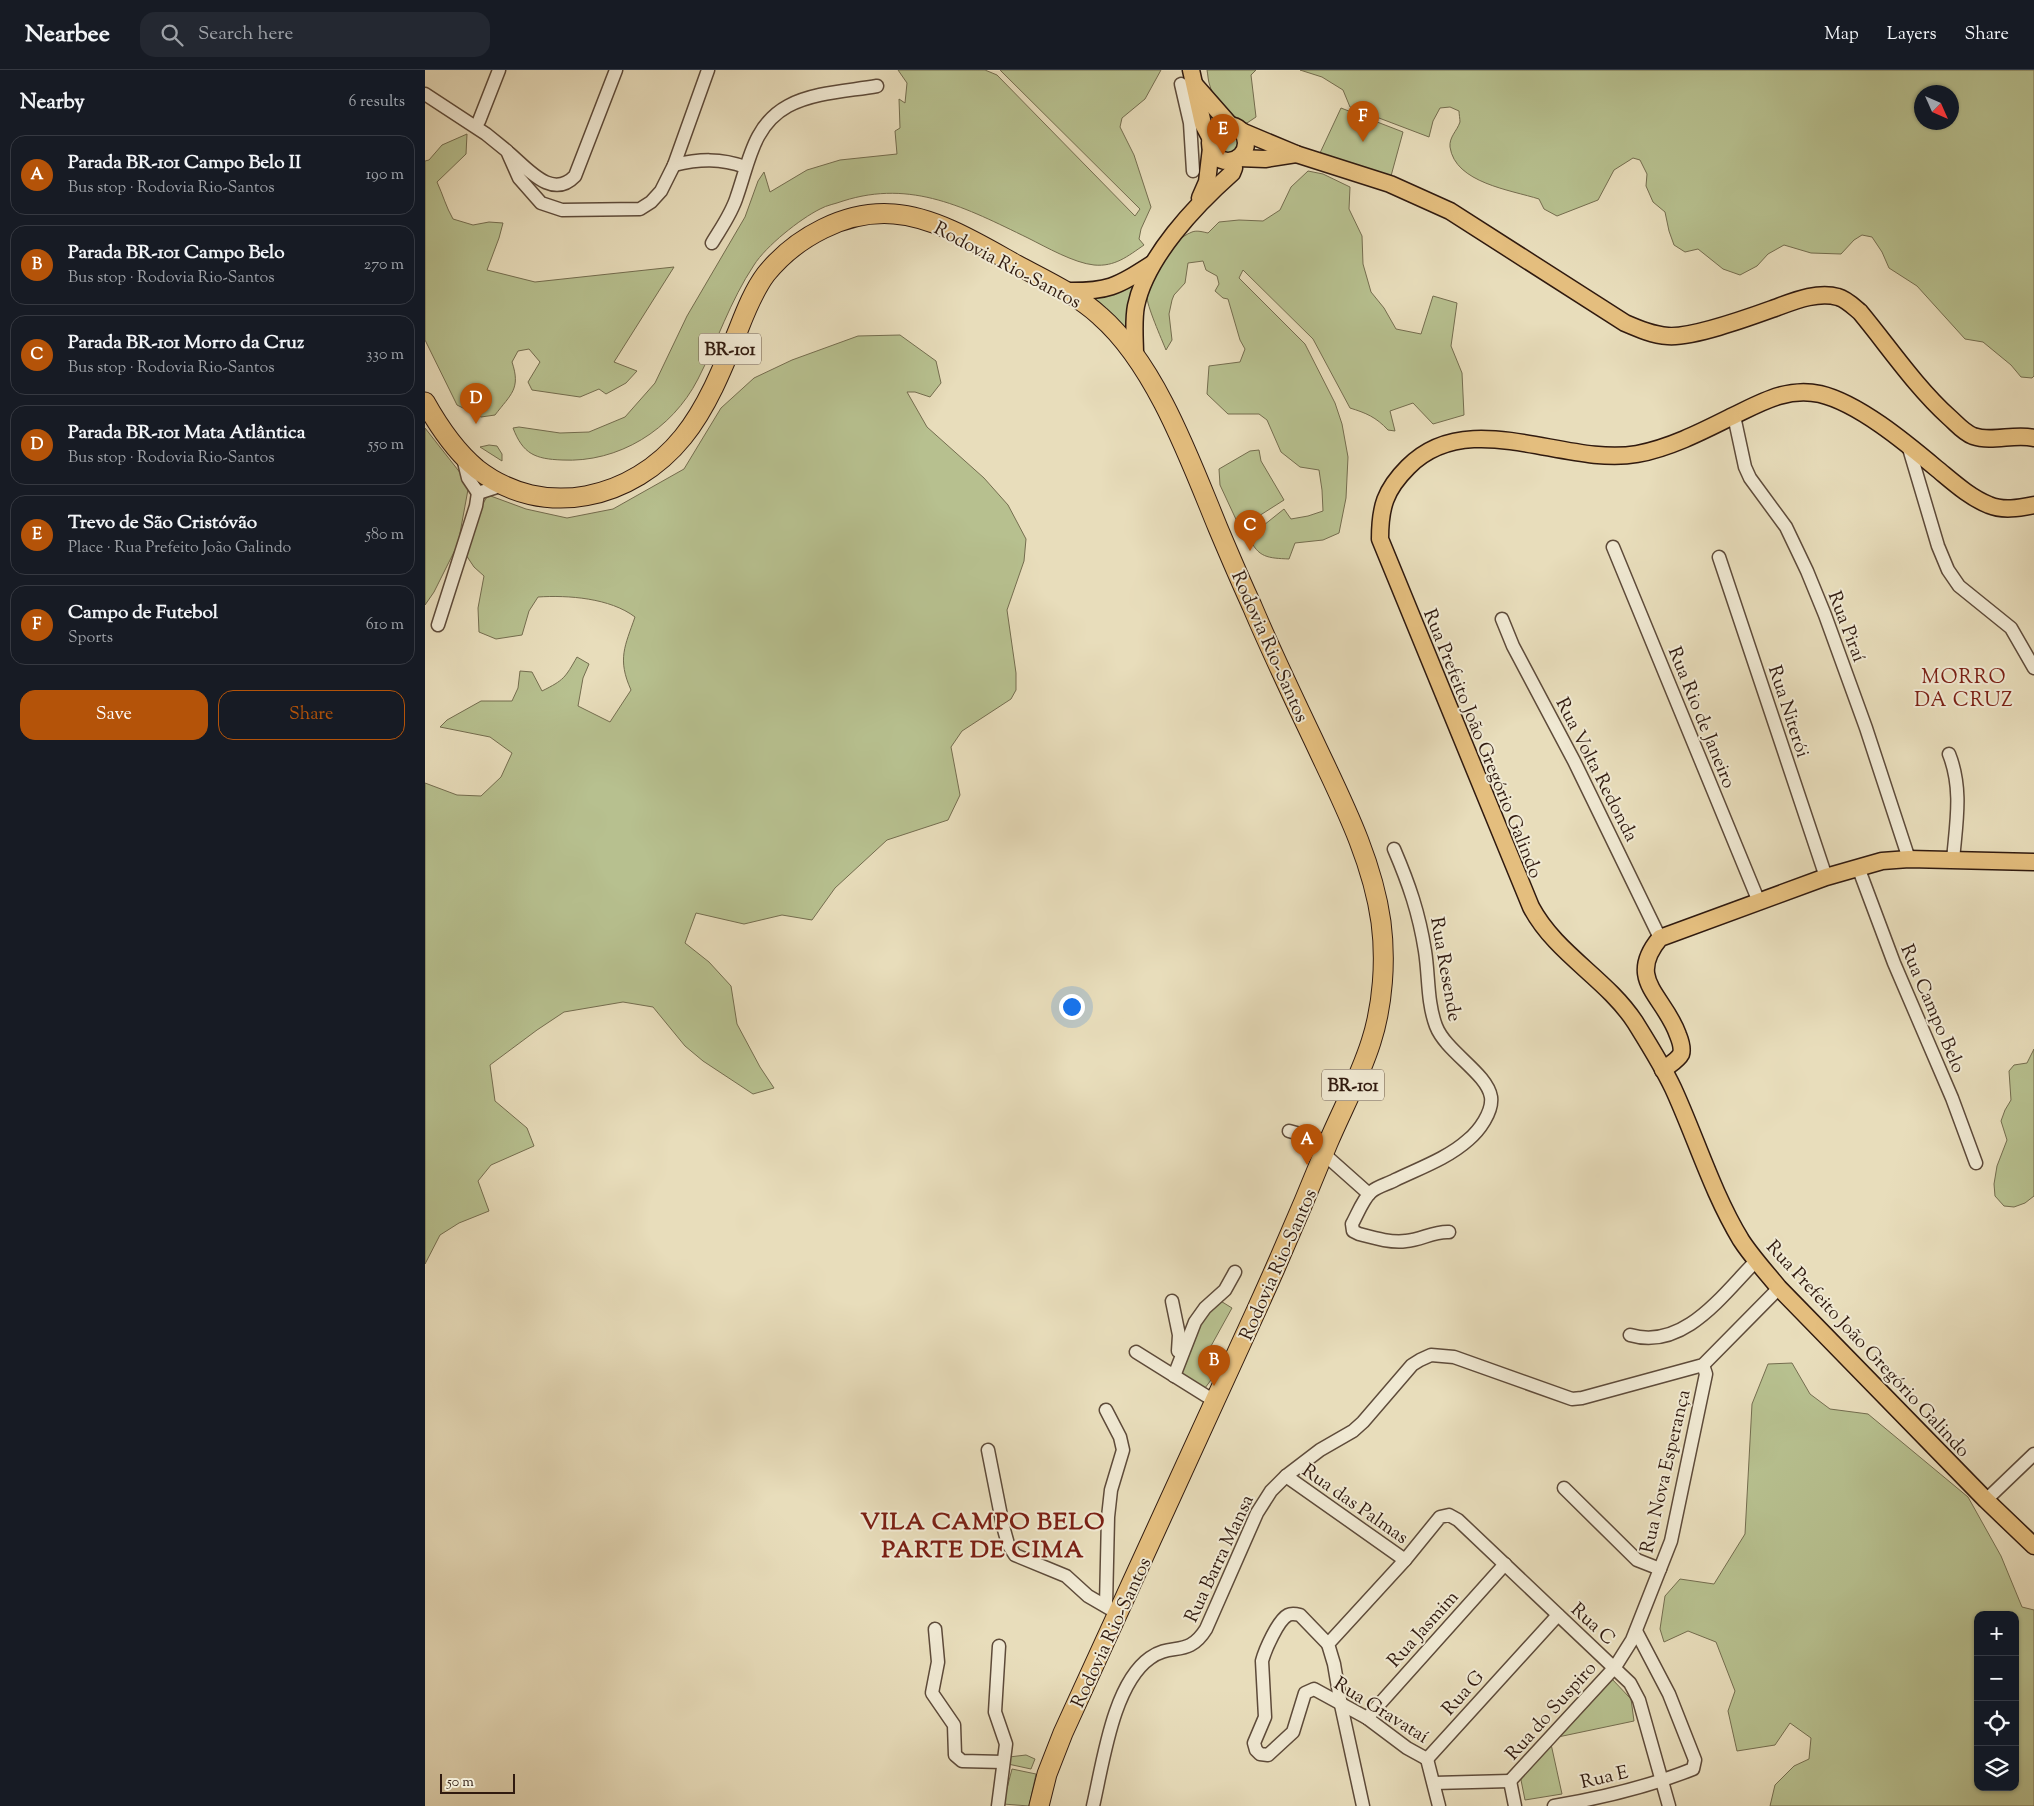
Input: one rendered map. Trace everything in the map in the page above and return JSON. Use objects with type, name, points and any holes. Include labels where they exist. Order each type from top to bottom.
[{"type":"highway","name":"Rodovia Rio-Santos","points":[[425,402],[438,426],[462,454],[479,470],[503,485],[520,492],[545,498],[581,498],[607,491],[646,473],[669,452],[692,425],[726,359],[750,300],[766,274],[807,237],[827,226],[849,219],[878,214],[894,214],[927,221],[977,243],[1065,291],[1103,318],[1135,356],[1189,455],[1226,547],[1296,706],[1342,801],[1367,863],[1381,920],[1384,973],[1373,1038],[1300,1214],[1216,1402],[1112,1610],[1047,1774],[1039,1806]]},
{"type":"main road","points":[[1188,79],[1244,135],[1246,145],[1245,150],[1235,160],[1232,173],[1195,206]]},
{"type":"main road","points":[[1188,79],[1204,134],[1213,153],[1221,160],[1265,160],[1296,154]]},
{"type":"main road","points":[[1204,134],[1217,130],[1236,128],[1296,154],[1390,184],[1450,211],[1625,323],[1649,333],[1670,336],[1695,333],[1798,300],[1820,296],[1838,297],[1860,312],[1919,386],[1963,430],[1981,438],[1993,439],[2021,436],[2034,438]]},
{"type":"main road","points":[[1135,356],[1136,306],[1152,264],[1195,206],[1207,182],[1204,134]]},
{"type":"main road","points":[[1065,291],[1099,291],[1109,288],[1152,264]]},
{"type":"main road","name":"Rua Prefeito João Gregório Galindo","points":[[2034,505],[2021,508],[1990,506],[1971,495],[1908,445],[1837,399],[1798,391],[1778,395],[1667,446],[1636,454],[1587,455],[1509,440],[1474,440],[1432,449],[1415,460],[1400,475],[1390,489],[1380,514],[1380,539],[1392,572],[1531,907],[1539,922],[1553,940],[1594,977],[1625,1009],[1663,1070],[1707,1172],[1741,1240],[1756,1261],[1779,1288],[1986,1500],[2034,1546]]},
{"type":"main road","points":[[1663,1070],[1679,1057],[1681,1050],[1677,1031],[1651,988],[1645,973],[1645,961],[1650,950],[1660,938],[1825,877],[1882,861],[1909,859],[2034,862]]},
{"type":"street","points":[[479,121],[499,70]]},
{"type":"street","points":[[425,94],[486,134],[544,182],[555,186],[568,184],[575,176],[616,70]]},
{"type":"street","points":[[507,151],[519,178],[541,203],[562,210],[640,209],[651,202],[661,191],[674,165],[708,70]]},
{"type":"street","points":[[712,243],[738,196],[745,167],[762,129],[773,116],[789,106],[810,98],[877,86]]},
{"type":"street","points":[[1193,171],[1204,134]]},
{"type":"street","points":[[674,165],[699,160],[719,160],[745,167]]},
{"type":"street","name":"Rua Piraí","points":[[1734,416],[1745,467],[1750,478],[1785,527],[1807,571],[1825,615],[1866,728],[1909,859]]},
{"type":"street","points":[[1908,445],[1948,570],[1959,586],[2011,628],[2034,668]]},
{"type":"street","points":[[438,625],[476,506],[478,493],[468,478],[462,454]]},
{"type":"street","points":[[478,493],[503,485]]},
{"type":"street","name":"Rua Rio de Janeiro","points":[[1613,547],[1759,902]]},
{"type":"street","name":"Rua Niterói","points":[[1719,557],[1825,877]]},
{"type":"street","name":"Rua Volta Redonda","points":[[1502,619],[1513,646],[1579,770],[1660,938]]},
{"type":"street","points":[[1949,754],[1954,766],[1958,797],[1953,860]]},
{"type":"street","name":"Rua Resende","points":[[1369,1194],[1445,1156],[1468,1140],[1487,1115],[1491,1103],[1488,1088],[1447,1045],[1436,1027],[1429,1000],[1425,953],[1416,906],[1409,883],[1394,849]]},
{"type":"street","name":"Rua Campo Belo","points":[[1858,867],[1894,963],[1952,1098],[1976,1163]]},
{"type":"street","points":[[1289,1131],[1327,1148],[1369,1194],[1352,1224],[1353,1231],[1359,1234],[1399,1242],[1415,1240],[1442,1231],[1449,1232]]},
{"type":"street","points":[[1631,1335],[1642,1339],[1680,1331],[1697,1320],[1756,1261]]},
{"type":"street","points":[[1170,1373],[1195,1322],[1205,1308],[1221,1294],[1235,1272]]},
{"type":"street","points":[[1703,1365],[1779,1288]]},
{"type":"street","points":[[1170,1373],[1179,1345],[1178,1322],[1172,1301]]},
{"type":"street","points":[[1136,1352],[1216,1402]]},
{"type":"street","name":"Rua Barra Mansa","points":[[1093,1806],[1117,1708],[1129,1680],[1152,1656],[1160,1652],[1187,1647],[1200,1638],[1206,1629],[1257,1514],[1271,1491],[1286,1476],[1320,1450],[1353,1431],[1412,1365],[1431,1356],[1444,1355],[1471,1362],[1572,1398],[1582,1398],[1703,1365]]},
{"type":"street","name":"Rua Nova Esperança","points":[[1615,1667],[1633,1640],[1671,1541],[1706,1374],[1703,1365]]},
{"type":"street","points":[[1106,1410],[1123,1450],[1111,1490],[1108,1518],[1112,1610]]},
{"type":"street","points":[[988,1450],[1003,1526],[1008,1544],[1015,1555],[1066,1576],[1088,1596],[1112,1610]]},
{"type":"street","points":[[1986,1500],[2034,1454]]},
{"type":"street","name":"Rua das Palmas","points":[[1286,1476],[1405,1560]]},
{"type":"street","points":[[1564,1488],[1637,1560],[1660,1569]]},
{"type":"street","name":"Rua C","points":[[1405,1560],[1440,1517],[1449,1514],[1458,1520],[1630,1683],[1639,1700],[1669,1806]]},
{"type":"street","points":[[1363,1806],[1334,1664],[1328,1644],[1405,1560]]},
{"type":"street","name":"Rua Jasmim","points":[[1367,1718],[1505,1564]]},
{"type":"street","name":"Rua Gravataí","points":[[1328,1644],[1300,1615],[1288,1615],[1282,1620],[1262,1661],[1265,1716],[1254,1743],[1256,1750],[1260,1754],[1268,1755],[1293,1732],[1305,1693],[1314,1689],[1367,1718],[1407,1748],[1427,1759]]},
{"type":"street","name":"Rua G","points":[[1427,1759],[1557,1615]]},
{"type":"street","points":[[935,1629],[938,1662],[932,1693],[951,1719],[955,1730],[955,1755],[962,1761],[1003,1762]]},
{"type":"street","name":"Rua E","points":[[1554,1806],[1588,1803],[1663,1781],[1693,1769],[1695,1760],[1669,1694],[1635,1631]]},
{"type":"street","points":[[998,1806],[1006,1744],[995,1712],[999,1646]]},
{"type":"street","name":"Rua do Suspiro","points":[[1515,1806],[1510,1782],[1615,1667]]},
{"type":"street","points":[[1427,1759],[1439,1806]]},
{"type":"street","points":[[1434,1783],[1510,1782]]},
{"type":"green space","points":[[898,70],[985,70],[997,75],[1135,216],[1140,209],[1000,70],[1161,70],[1145,99],[1122,118],[1120,127],[1134,155],[1151,207],[1141,229],[1139,239],[1144,245],[1127,257],[1115,262],[1102,265],[1086,264],[1069,258],[983,216],[938,200],[916,195],[892,193],[868,195],[843,201],[812,213],[793,226],[759,258],[745,279],[698,379],[674,414],[658,428],[641,440],[603,456],[562,460],[537,456],[526,449],[521,444],[513,428],[519,427],[560,433],[589,432],[625,417],[655,383],[687,316],[745,217],[758,181],[764,172],[770,192],[807,170],[840,160],[897,154],[895,131],[900,128],[899,99],[905,103],[907,83]]},
{"type":"green space","points":[[1207,70],[1256,70],[1251,75],[1256,117],[1247,123],[1242,122],[1225,109],[1212,91]]},
{"type":"green space","points":[[1300,70],[2034,70],[2034,376],[2032,378],[2021,377],[2011,365],[1983,342],[1965,339],[1917,286],[1889,268],[1882,252],[1872,237],[1862,235],[1854,240],[1841,254],[1811,253],[1784,245],[1768,254],[1757,266],[1740,275],[1723,269],[1698,249],[1685,252],[1674,245],[1665,212],[1653,202],[1646,186],[1647,174],[1640,160],[1633,158],[1614,170],[1598,200],[1557,216],[1544,209],[1539,199],[1486,183],[1462,169],[1454,159],[1450,147],[1452,137],[1460,122],[1459,111],[1450,107],[1440,108],[1433,121],[1429,137],[1350,107],[1343,90],[1322,77]]},
{"type":"green space","points":[[1341,108],[1403,132],[1391,176],[1320,153]]},
{"type":"green space","points":[[1228,131],[1237,134],[1240,143],[1237,152],[1228,155],[1219,152],[1216,143],[1219,134]]},
{"type":"green space","points":[[467,134],[466,154],[437,182],[453,219],[473,225],[489,222],[503,223],[487,270],[535,282],[674,267],[614,362],[637,371],[626,383],[606,394],[599,389],[580,397],[532,390],[528,382],[540,362],[529,349],[518,351],[512,362],[515,371],[515,385],[510,396],[495,415],[481,417],[457,405],[425,340],[425,161],[429,160],[442,145]]},
{"type":"green space","points":[[1308,171],[1323,174],[1350,187],[1349,209],[1362,236],[1363,264],[1371,292],[1384,308],[1396,329],[1421,334],[1433,296],[1457,303],[1451,346],[1462,373],[1464,415],[1433,424],[1413,403],[1390,411],[1395,431],[1388,430],[1370,416],[1350,408],[1313,339],[1243,270],[1239,278],[1305,344],[1335,403],[1342,424],[1348,457],[1346,498],[1339,533],[1323,540],[1295,543],[1289,559],[1282,559],[1260,553],[1249,537],[1284,509],[1291,519],[1323,511],[1319,470],[1300,467],[1281,452],[1267,420],[1259,414],[1228,414],[1207,394],[1209,366],[1240,362],[1245,349],[1240,340],[1228,299],[1223,298],[1215,291],[1219,284],[1217,276],[1206,270],[1203,261],[1188,263],[1185,283],[1174,295],[1169,314],[1172,340],[1166,350],[1147,296],[1157,268],[1176,242],[1194,231],[1208,233],[1219,222],[1239,220],[1263,221],[1280,210],[1291,187]]},
{"type":"green space","points":[[1137,279],[1131,334],[1109,311],[1090,298]]},
{"type":"green space","points":[[900,335],[936,361],[941,383],[930,397],[915,392],[907,392],[927,427],[984,478],[1008,505],[1026,539],[1024,561],[1007,610],[1016,673],[1016,690],[1011,699],[962,731],[951,747],[960,795],[948,820],[887,840],[835,888],[812,920],[782,915],[744,924],[696,913],[685,943],[709,962],[731,986],[737,1024],[760,1067],[774,1088],[753,1094],[703,1061],[685,1046],[653,1007],[623,1002],[564,1012],[490,1065],[495,1101],[527,1128],[534,1146],[491,1165],[478,1181],[489,1211],[459,1223],[440,1235],[425,1264],[425,783],[457,795],[481,796],[501,777],[512,753],[490,737],[440,727],[447,720],[481,701],[512,701],[518,688],[520,671],[532,672],[542,691],[563,678],[577,657],[589,664],[583,678],[578,706],[610,722],[631,690],[623,661],[635,617],[614,606],[575,597],[538,597],[529,611],[522,635],[496,639],[479,632],[478,608],[484,576],[474,567],[466,555],[484,502],[488,495],[526,509],[567,518],[613,509],[684,469],[721,408],[754,378],[792,360],[858,336]]},
{"type":"green space","points":[[425,428],[469,484],[458,544],[434,592],[425,605]]},
{"type":"green space","points":[[497,446],[502,454],[502,461],[480,447]]},
{"type":"green space","points":[[1259,450],[1261,461],[1284,500],[1240,528],[1220,485],[1219,469],[1250,451]]},
{"type":"green space","points":[[2034,1049],[2034,1196],[2025,1203],[2014,1207],[2004,1206],[1995,1196],[1994,1184],[1997,1166],[2007,1140],[2001,1121],[2011,1100],[2009,1071],[2014,1065],[2027,1063]]},
{"type":"green space","points":[[1219,1300],[1232,1308],[1211,1346],[1218,1359],[1214,1376],[1205,1388],[1200,1389],[1177,1374],[1197,1322]]},
{"type":"green space","points":[[1792,1363],[1810,1394],[1830,1409],[1868,1414],[1968,1497],[2001,1556],[2022,1607],[2034,1610],[2034,1806],[1770,1806],[1775,1785],[1794,1766],[1809,1759],[1811,1738],[1790,1723],[1775,1745],[1737,1751],[1728,1711],[1735,1691],[1716,1642],[1688,1631],[1664,1642],[1660,1629],[1665,1596],[1680,1579],[1714,1584],[1745,1534],[1752,1404],[1768,1364]]},
{"type":"green space","points":[[1611,1678],[1631,1699],[1634,1721],[1558,1737]]},
{"type":"green space","points":[[1551,1744],[1562,1794],[1525,1800],[1520,1775]]},
{"type":"green space","points":[[1026,1755],[1035,1759],[1031,1769],[1008,1764],[1009,1757]]},
{"type":"green space","points":[[1012,1769],[1036,1774],[1029,1806],[1003,1804]]},
{"type":"place","name":"Campo de Futebol","points":[[1363,142]]},
{"type":"place","name":"Trevo de São Cristóvão","points":[[1223,155]]},
{"type":"place","name":"Parada BR-101 Mata Atlântica","points":[[476,424]]},
{"type":"place","name":"Parada BR-101 Morro da Cruz","points":[[1250,551]]},
{"type":"place","name":"Parada BR-101 Campo Belo II","points":[[1307,1165]]},
{"type":"place","name":"Parada BR-101 Campo Belo","points":[[1214,1386]]},
{"type":"district","name":"MORRO DA CRUZ","points":[[1964,688]]},
{"type":"district","name":"VILA CAMPO BELO PARTE DE CIMA","points":[[983,1535]]}]
